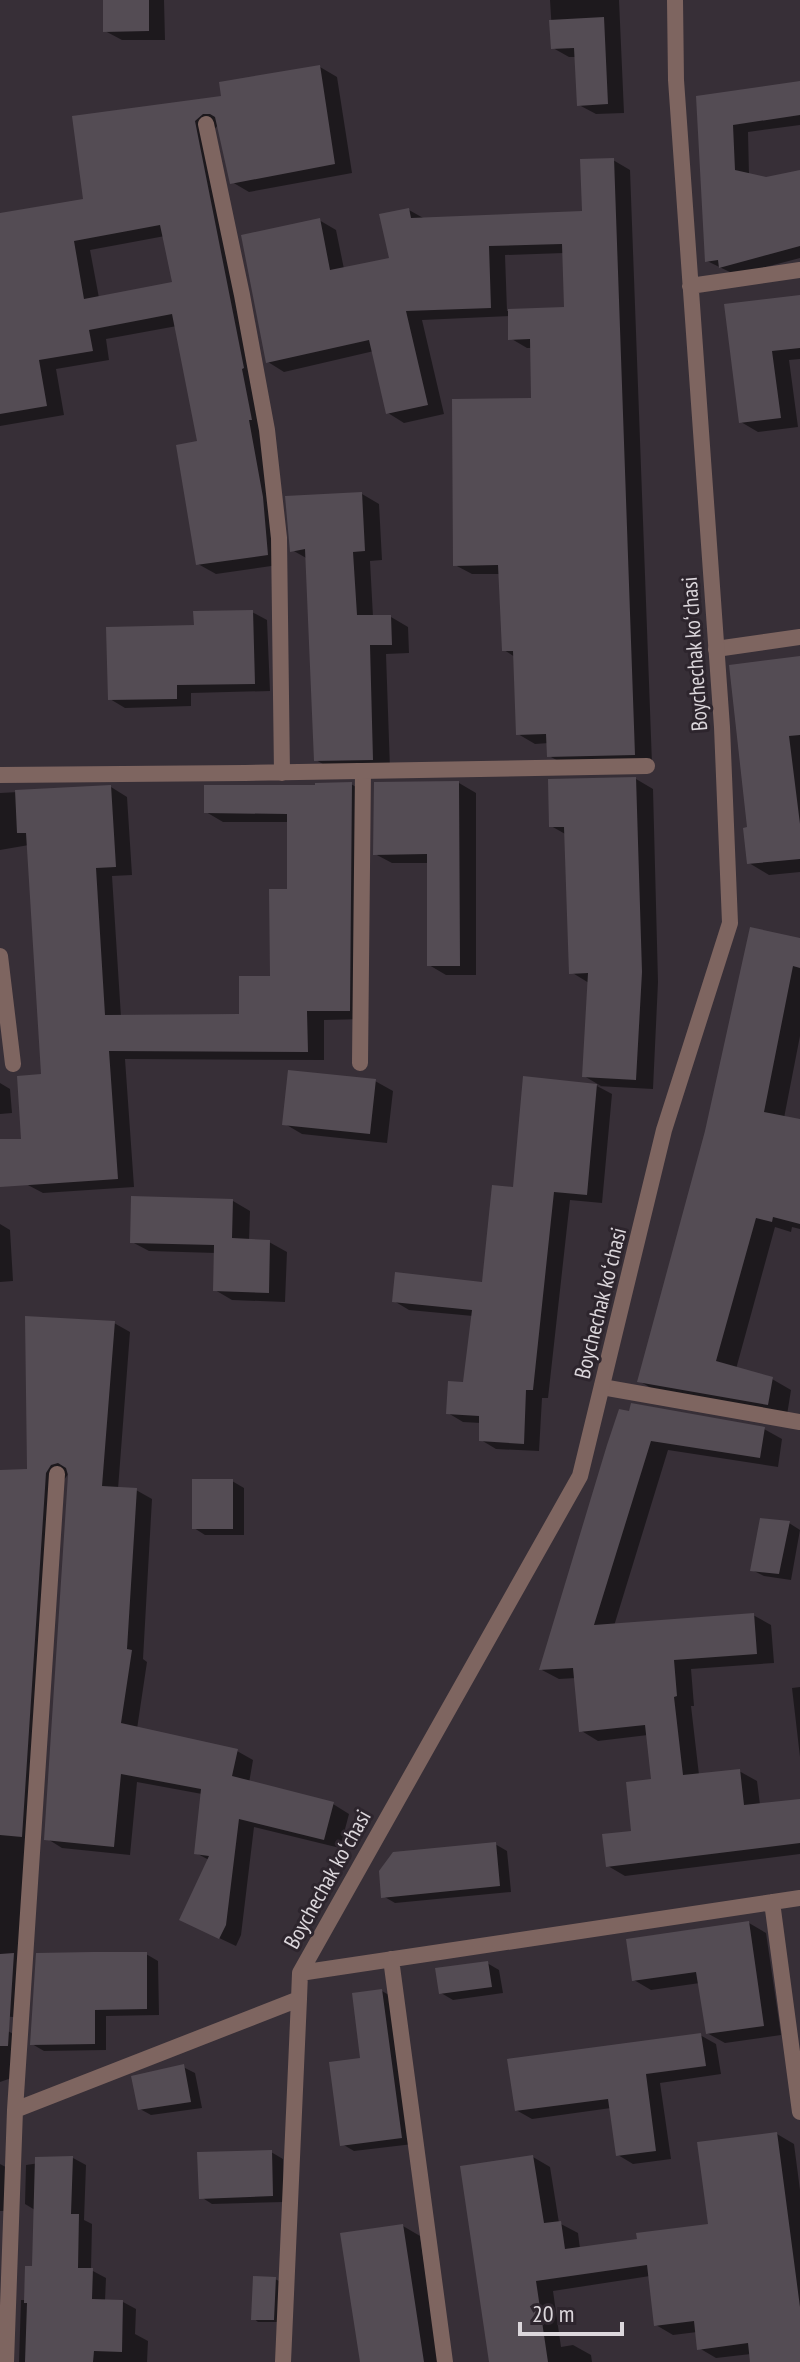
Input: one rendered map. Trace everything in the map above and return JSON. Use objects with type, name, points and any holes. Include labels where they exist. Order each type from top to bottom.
[{"type":"street","name":"Boychechak koʻchasi","points":[[283,2362],[300,1973],[580,1476],[664,1130],[730,923],[722,727],[676,80],[675,0]]},
{"type":"street","points":[[206,124],[242,295],[269,446],[279,538],[282,773]]},
{"type":"street","points":[[690,286],[800,270]]},
{"type":"street","points":[[716,649],[800,637]]},
{"type":"street","points":[[0,775],[647,766]]},
{"type":"street","points":[[360,1063],[363,771]]},
{"type":"street","points":[[0,956],[13,1064]]},
{"type":"street","points":[[602,1387],[800,1422]]},
{"type":"street","points":[[6,2362],[15,2110],[57,1474]]},
{"type":"street","points":[[300,1973],[800,1898]]},
{"type":"street","points":[[772,1902],[800,2112]]},
{"type":"street","points":[[391,1959],[445,2362]]},
{"type":"street","points":[[15,2110],[299,1999]]},
{"type":"building","points":[[103,0],[149,0],[149,31],[103,32]]},
{"type":"building","points":[[604,17],[608,104],[577,106],[574,48],[551,49],[549,20]]},
{"type":"building","points":[[320,65],[335,164],[230,184],[215,117],[203,114],[195,121],[244,368],[252,420],[249,420],[263,497],[268,555],[196,565],[176,445],[197,441],[172,314],[89,330],[93,351],[39,360],[47,406],[0,414],[0,213],[83,199],[72,116],[221,96],[219,82]],"holes":[[[160,225],[172,282],[84,299],[74,241]]]},
{"type":"building","points":[[800,81],[800,115],[733,125],[735,170],[766,177],[800,170],[800,246],[719,268],[718,260],[705,262],[696,96]]},
{"type":"building","points":[[614,158],[635,755],[547,757],[546,734],[516,735],[513,651],[502,651],[498,565],[453,566],[452,399],[531,398],[530,339],[508,340],[508,309],[564,307],[562,244],[489,246],[491,308],[406,311],[428,405],[386,414],[369,340],[266,363],[241,235],[320,218],[330,270],[389,258],[379,214],[409,208],[411,218],[582,211],[580,159]]},
{"type":"building","points":[[800,295],[800,348],[772,351],[781,418],[739,423],[724,304]]},
{"type":"building","points":[[362,492],[365,551],[353,552],[357,615],[391,615],[392,645],[370,645],[373,760],[314,761],[305,549],[290,552],[285,496]]},
{"type":"building","points":[[253,610],[255,684],[177,685],[177,699],[108,700],[106,627],[194,625],[193,611]]},
{"type":"building","points":[[800,656],[800,735],[789,736],[800,824],[800,859],[747,864],[743,828],[747,827],[729,665]]},
{"type":"building","points":[[636,777],[642,972],[636,1080],[582,1077],[588,973],[569,974],[564,827],[549,827],[548,779]]},
{"type":"building","points":[[459,781],[460,966],[427,966],[427,854],[373,855],[374,782]]},
{"type":"building","points":[[352,782],[350,1011],[307,1011],[308,1052],[109,1051],[118,1179],[0,1187],[0,1139],[21,1139],[17,1076],[41,1074],[26,833],[17,833],[15,790],[111,785],[116,867],[96,868],[105,1015],[239,1014],[239,976],[270,976],[269,889],[287,889],[287,814],[204,813],[204,785]]},
{"type":"building","points":[[750,927],[800,938],[800,968],[793,966],[764,1112],[800,1119],[800,1224],[773,1217],[772,1222],[756,1218],[716,1361],[773,1377],[768,1405],[637,1382],[705,1131]]},
{"type":"building","points":[[288,1070],[376,1079],[370,1134],[282,1125]]},
{"type":"building","points":[[523,1076],[597,1084],[587,1195],[554,1192],[533,1390],[526,1390],[524,1444],[479,1441],[479,1416],[446,1414],[448,1381],[463,1382],[472,1310],[392,1302],[395,1272],[482,1282],[492,1185],[513,1187]]},
{"type":"building","points":[[131,1196],[233,1199],[232,1238],[270,1240],[269,1293],[213,1291],[214,1245],[130,1243]]},
{"type":"building","points":[[25,1316],[115,1321],[102,1486],[137,1488],[127,1649],[132,1650],[121,1723],[238,1749],[232,1776],[334,1802],[324,1840],[239,1819],[226,1925],[219,1939],[179,1920],[209,1856],[194,1854],[201,1789],[121,1774],[114,1847],[44,1840],[68,1475],[66,1468],[58,1463],[51,1465],[46,1473],[22,1837],[0,1835],[0,1470],[27,1469]]},
{"type":"building","points":[[631,1403],[765,1427],[760,1458],[651,1441],[594,1625],[754,1613],[757,1654],[674,1660],[677,1696],[674,1697],[683,1775],[740,1769],[744,1805],[800,1799],[800,1843],[606,1867],[602,1834],[631,1831],[626,1782],[651,1779],[645,1725],[579,1732],[573,1668],[539,1670],[619,1409],[629,1411]]},
{"type":"building","points":[[192,1479],[233,1479],[233,1529],[192,1529]]},
{"type":"building","points":[[760,1518],[790,1521],[779,1574],[750,1571]]},
{"type":"building","points":[[496,1842],[500,1886],[381,1898],[379,1871],[393,1852]]},
{"type":"building","points":[[749,1921],[764,2026],[706,2034],[696,1972],[632,1981],[626,1939]]},
{"type":"building","points":[[147,1952],[147,2009],[95,2010],[95,2044],[30,2045],[36,1953]]},
{"type":"building","points":[[14,1953],[8,2046],[0,2046],[0,1954]]},
{"type":"building","points":[[488,1961],[492,1987],[439,1994],[435,1968]]},
{"type":"building","points":[[382,1989],[402,2138],[340,2146],[329,2062],[360,2058],[352,1993]]},
{"type":"building","points":[[701,2033],[706,2066],[646,2074],[656,2151],[616,2156],[608,2099],[515,2111],[507,2059]]},
{"type":"building","points":[[184,2064],[191,2102],[138,2110],[131,2076]]},
{"type":"building","points":[[777,2132],[800,2307],[800,2362],[750,2362],[748,2343],[697,2350],[694,2321],[654,2326],[647,2265],[536,2281],[548,2362],[489,2362],[460,2166],[533,2155],[544,2223],[561,2221],[565,2249],[637,2239],[636,2233],[708,2224],[697,2142]]},
{"type":"building","points":[[272,2150],[273,2196],[199,2199],[197,2152]]},
{"type":"building","points":[[73,2156],[71,2214],[79,2214],[78,2268],[93,2268],[92,2299],[123,2300],[122,2352],[94,2351],[93,2362],[25,2362],[25,2266],[32,2266],[35,2157]]},
{"type":"building","points":[[403,2224],[424,2362],[360,2362],[340,2233]]},
{"type":"building","points":[[253,2276],[276,2277],[274,2320],[251,2320]]}]
